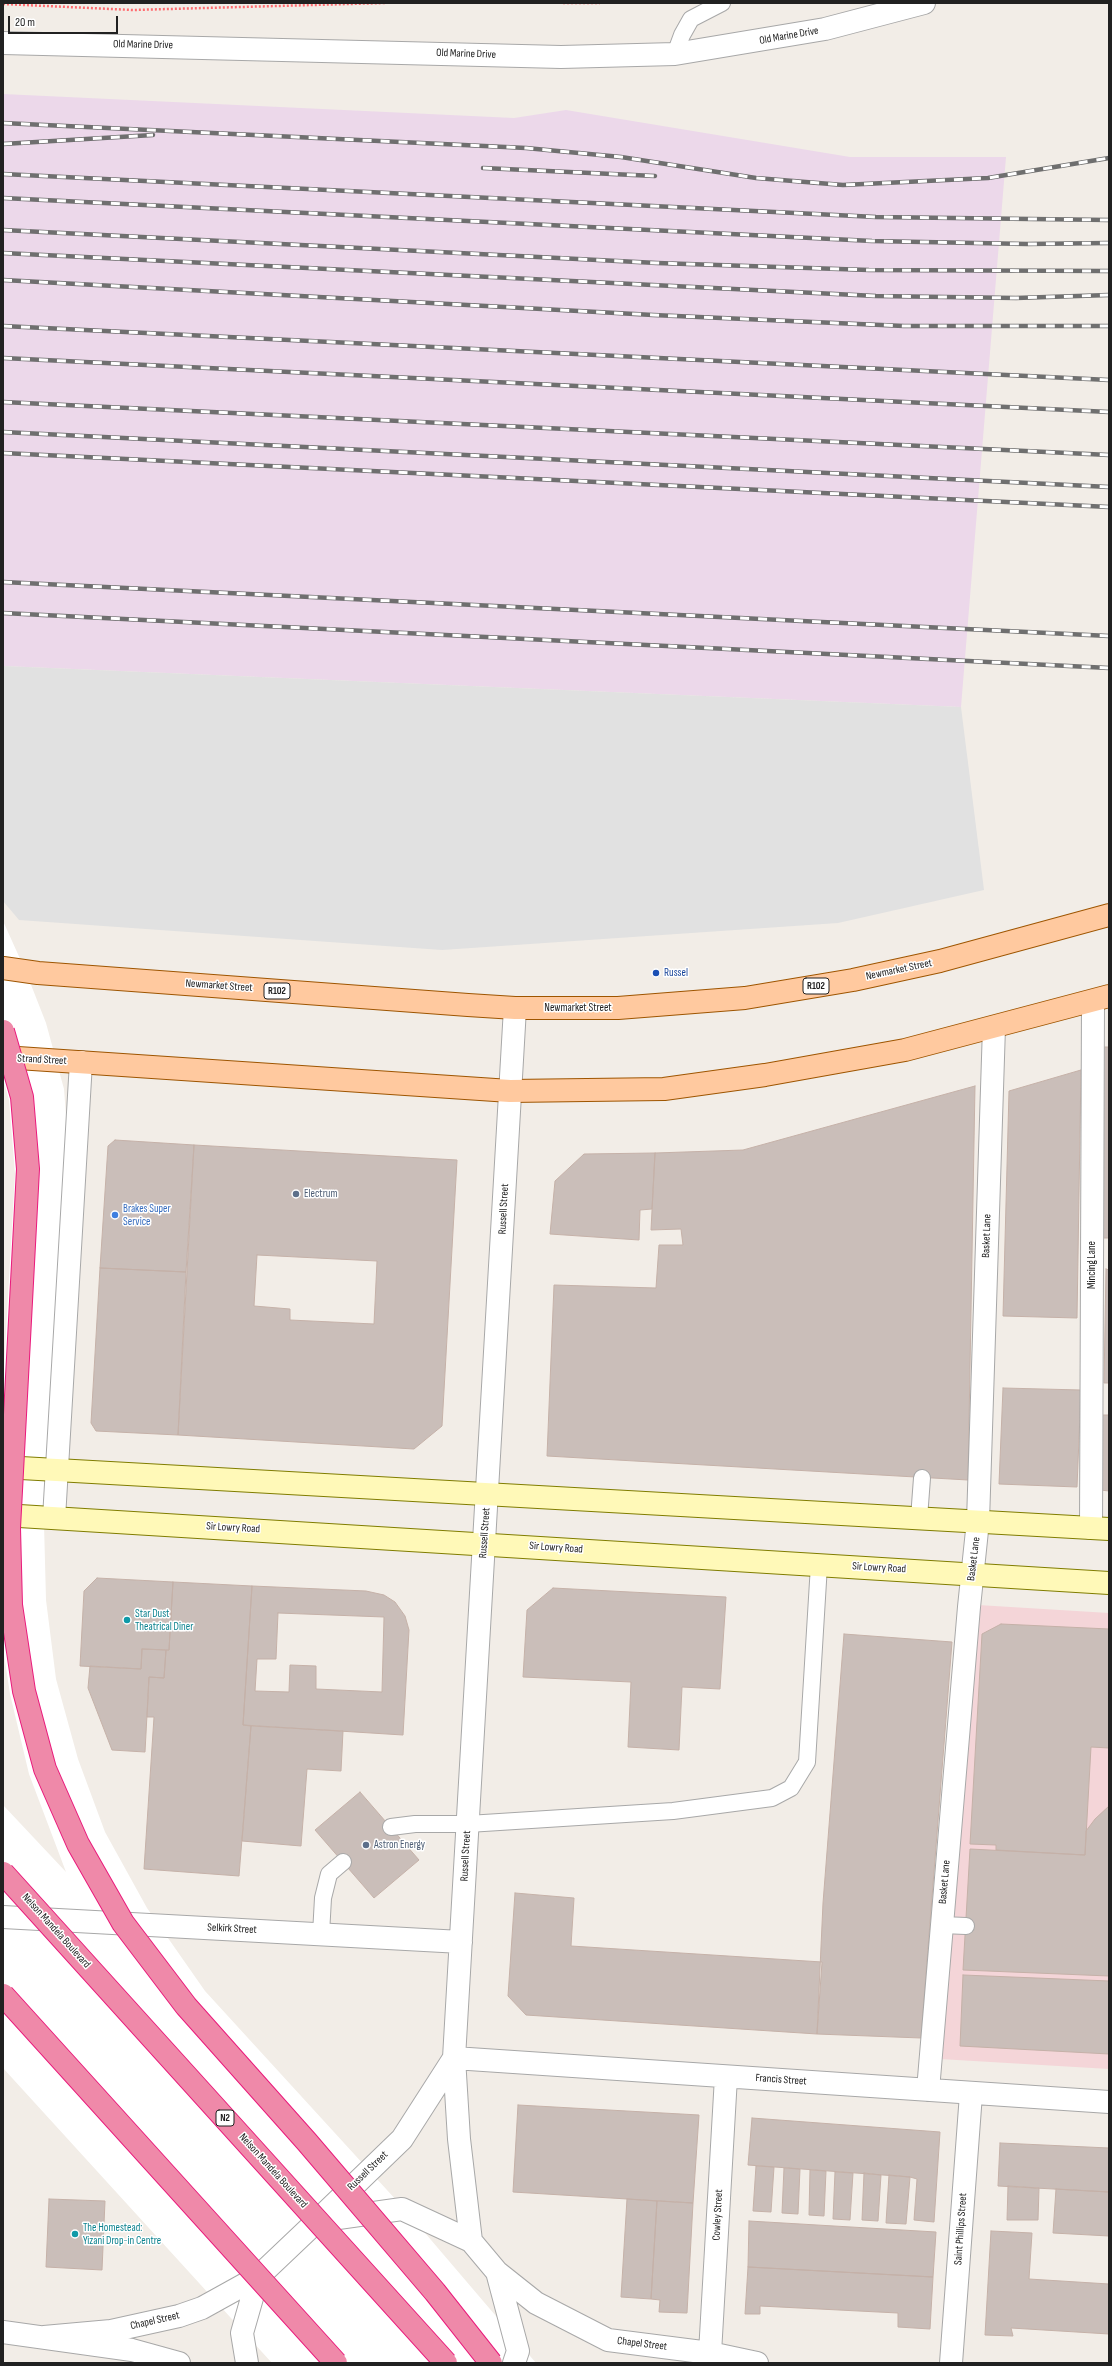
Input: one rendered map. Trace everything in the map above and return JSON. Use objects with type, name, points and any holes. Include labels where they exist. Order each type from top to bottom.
[{"type":"highway","points":[[3,1031],[22,1097],[28,1169],[9,1528],[11,1604],[24,1691],[45,1769],[78,1844],[123,1923],[186,2006],[307,2142],[436,2292],[490,2363]]},
{"type":"highway","name":"Nelson Mandela Boulevard","points":[[3,1873],[446,2363]]},
{"type":"highway","points":[[3,1995],[336,2363]]},
{"type":"main road","name":"Newmarket Street","points":[[3,968],[38,973],[515,1008],[618,1008],[745,998],[853,980],[940,961],[1109,915]]},
{"type":"main road","points":[[81,1062],[510,1091],[575,1092],[664,1089],[765,1075],[897,1051],[1101,999]]},
{"type":"main road","name":"Strand Street","points":[[3,1057],[81,1062]]},
{"type":"main road","points":[[3,1467],[1100,1528]]},
{"type":"main road","name":"Sir Lowry Road","points":[[3,1515],[1109,1583]]},
{"type":"street","name":"Old Marine Drive","points":[[3,43],[561,57],[675,54],[825,29],[924,3]]},
{"type":"street","name":"Mincing Lane","points":[[1100,1528],[1101,999]]},
{"type":"street","name":"Russell Street","points":[[471,2240],[461,2161],[454,2058],[515,1008]]},
{"type":"street","name":"Basket Lane","points":[[928,2090],[972,1574],[978,1521],[994,1027]]},
{"type":"street","points":[[54,1518],[81,1062]]},
{"type":"street","name":"Selkirk Street","points":[[3,1917],[461,1942]]},
{"type":"street","name":"Russell Street","points":[[258,2277],[402,2139],[454,2058]]},
{"type":"street","name":"Francis Street","points":[[454,2058],[971,2094],[1109,2102]]},
{"type":"street","name":"Cowley Street","points":[[710,2353],[726,2077]]},
{"type":"street","name":"Saint Phillips Street","points":[[952,2363],[971,2094]]},
{"type":"street","points":[[318,2221],[402,2209],[471,2240],[497,2272],[518,2351],[514,2363]]},
{"type":"street","name":"Chapel Street","points":[[497,2272],[536,2303],[608,2340],[710,2353],[757,2363]]},
{"type":"street","points":[[247,2363],[242,2333],[258,2277]]},
{"type":"street","name":"Chapel Street","points":[[44,2337],[111,2331],[179,2316],[209,2305],[258,2277]]},
{"type":"street","name":"Chapel Street","points":[[3,2332],[132,2350],[179,2363]]},
{"type":"lane","points":[[675,54],[682,35],[691,19],[722,3]]},
{"type":"lane","points":[[919,1518],[922,1478]]},
{"type":"lane","points":[[391,1827],[415,1824],[468,1824],[673,1811],[772,1798],[791,1788],[807,1762],[819,1565]]},
{"type":"lane","points":[[321,1934],[323,1898],[329,1874],[343,1862]]},
{"type":"lane","points":[[942,1925],[966,1926]]},
{"type":"path","points":[[3,4],[133,10],[385,3]]},
{"type":"path","points":[[563,3],[600,3]]},
{"type":"shaded area","points":[[3,94],[514,118],[566,110],[850,157],[1006,157],[961,707],[3,666]]},
{"type":"shaded area","points":[[3,666],[961,707],[984,890],[838,923],[442,950],[19,920],[3,901]]},
{"type":"shaded area","points":[[978,1605],[1109,1613],[1109,2069],[940,2059]]},
{"type":"pier","points":[[3,921],[26,972],[46,1023],[64,1089],[70,1169],[44,1524],[46,1600],[56,1679],[78,1759],[105,1832],[147,1908],[205,1991],[408,2213],[536,2363],[272,2363],[3,2068],[3,1805],[66,1872],[29,1774],[10,1694],[3,1648],[3,1384],[15,1174],[9,1100],[3,1079]]},
{"type":"building","points":[[1103,1047],[1109,1047],[1109,1238],[1100,1238]]},
{"type":"building","points":[[1081,1070],[1077,1318],[1003,1316],[1009,1091]]},
{"type":"building","points":[[975,1086],[968,1480],[547,1456],[554,1285],[656,1288],[659,1245],[683,1245],[681,1229],[651,1230],[655,1153],[743,1150]]},
{"type":"building","points":[[115,1140],[194,1145],[186,1272],[100,1268],[108,1146]]},
{"type":"building","points":[[194,1145],[457,1160],[442,1426],[414,1449],[178,1435]],"holes":[[[257,1255],[377,1261],[374,1324],[290,1320],[290,1309],[254,1306]]]},
{"type":"building","points":[[655,1153],[652,1209],[640,1210],[639,1240],[550,1234],[555,1181],[584,1154]]},
{"type":"building","points":[[100,1268],[186,1272],[178,1435],[96,1431],[91,1423]]},
{"type":"building","points":[[1106,1269],[1109,1270],[1109,1383],[1104,1383]]},
{"type":"building","points":[[1003,1388],[1081,1390],[1077,1487],[999,1484]]},
{"type":"building","points":[[1102,1415],[1109,1415],[1109,1491],[1100,1490]]},
{"type":"building","name":"Star Dust Theatrical Diner","points":[[97,1578],[173,1582],[169,1650],[142,1649],[141,1669],[80,1666],[84,1591]]},
{"type":"building","points":[[173,1582],[252,1586],[243,1725],[251,1726],[239,1876],[144,1869],[154,1717],[147,1717],[149,1677],[164,1678],[166,1650],[169,1650]]},
{"type":"building","points":[[252,1586],[366,1591],[384,1595],[395,1602],[405,1616],[409,1630],[403,1735],[243,1725]]},
{"type":"building","points":[[553,1588],[726,1597],[720,1689],[682,1687],[679,1750],[628,1747],[631,1682],[523,1677],[527,1610]]},
{"type":"building","points":[[278,1613],[384,1617],[382,1692],[316,1689],[316,1666],[290,1665],[289,1692],[255,1691],[257,1659],[276,1659]]},
{"type":"building","points":[[1001,1624],[1109,1629],[1109,1748],[1091,1747],[1085,1855],[996,1850],[996,1845],[970,1844],[982,1634]]},
{"type":"building","points":[[844,1634],[952,1642],[921,2038],[817,2034],[823,1903]]},
{"type":"building","points":[[142,1649],[166,1650],[164,1678],[149,1677],[145,1752],[112,1750],[88,1688],[90,1666],[141,1669]]},
{"type":"building","points":[[251,1726],[343,1731],[341,1771],[307,1769],[301,1846],[242,1841]]},
{"type":"building","points":[[360,1792],[419,1860],[374,1898],[315,1830]]},
{"type":"building","points":[[1109,1806],[1109,1976],[963,1970],[970,1849],[1085,1855],[1086,1831],[1095,1819]]},
{"type":"building","points":[[515,1893],[574,1898],[571,1946],[822,1962],[817,2034],[526,2015],[508,1996]]},
{"type":"building","points":[[963,1975],[1109,1981],[1109,2054],[960,2046]]},
{"type":"building","points":[[518,2105],[699,2115],[693,2203],[513,2192]]},
{"type":"building","points":[[752,2118],[940,2132],[934,2222],[914,2220],[917,2179],[910,2177],[748,2165]]},
{"type":"building","points":[[1000,2143],[1109,2148],[1109,2192],[998,2186]]},
{"type":"building","points":[[756,2166],[774,2167],[771,2212],[753,2211]]},
{"type":"building","points":[[784,2168],[800,2169],[798,2214],[782,2213]]},
{"type":"building","points":[[810,2170],[826,2171],[824,2216],[809,2215]]},
{"type":"building","points":[[835,2172],[853,2173],[850,2220],[833,2219]]},
{"type":"building","points":[[864,2173],[881,2175],[878,2221],[862,2220]]},
{"type":"building","points":[[889,2175],[910,2177],[906,2224],[886,2223]]},
{"type":"building","points":[[1008,2186],[1039,2188],[1038,2220],[1007,2220]]},
{"type":"building","points":[[1056,2189],[1109,2192],[1109,2236],[1053,2233]]},
{"type":"building","name":"The Homestead: Yizani Drop-in Centre","points":[[49,2199],[105,2201],[102,2270],[46,2267]]},
{"type":"building","points":[[627,2199],[657,2201],[651,2299],[621,2297]]},
{"type":"building","points":[[657,2201],[693,2203],[687,2313],[659,2312],[660,2300],[651,2299]]},
{"type":"building","points":[[749,2221],[936,2232],[933,2277],[748,2267]]},
{"type":"building","points":[[991,2231],[1032,2233],[1029,2279],[1109,2284],[1109,2334],[1011,2328],[1013,2336],[985,2335]]},
{"type":"building","points":[[748,2267],[933,2277],[930,2329],[898,2327],[898,2313],[760,2306],[760,2314],[745,2314]]},
{"type":"railway","points":[[3,123],[526,148],[621,157],[756,178],[843,185],[988,178],[1109,158]]},
{"type":"railway","points":[[3,144],[153,135]]},
{"type":"railway","points":[[483,168],[655,176]]},
{"type":"railway","points":[[3,174],[876,217],[1109,220]]},
{"type":"railway","points":[[3,198],[872,241],[1027,244],[1109,243]]},
{"type":"railway","points":[[3,230],[657,263],[869,270],[1109,271]]},
{"type":"railway","points":[[3,253],[876,296],[1016,298],[1109,295]]},
{"type":"railway","points":[[3,280],[653,315],[904,326],[1109,326]]},
{"type":"railway","points":[[3,326],[1109,380]]},
{"type":"railway","points":[[3,358],[1109,412]]},
{"type":"railway","points":[[3,402],[1109,455]]},
{"type":"railway","points":[[3,432],[1109,487]]},
{"type":"railway","points":[[3,453],[1109,507]]},
{"type":"railway","points":[[3,582],[1109,636]]},
{"type":"railway","points":[[3,613],[1109,668]]},
{"type":"place","name":"Russel","points":[[656,973]]},
{"type":"place","name":"Electrum","points":[[296,1194]]},
{"type":"place","name":"Brakes Super Service","points":[[115,1215]]},
{"type":"place","name":"Star Dust Theatrical Diner","points":[[127,1620]]},
{"type":"place","name":"Astron Energy","points":[[366,1845]]},
{"type":"place","name":"The Homestead: Yizani Drop-in Centre","points":[[75,2234]]}]
